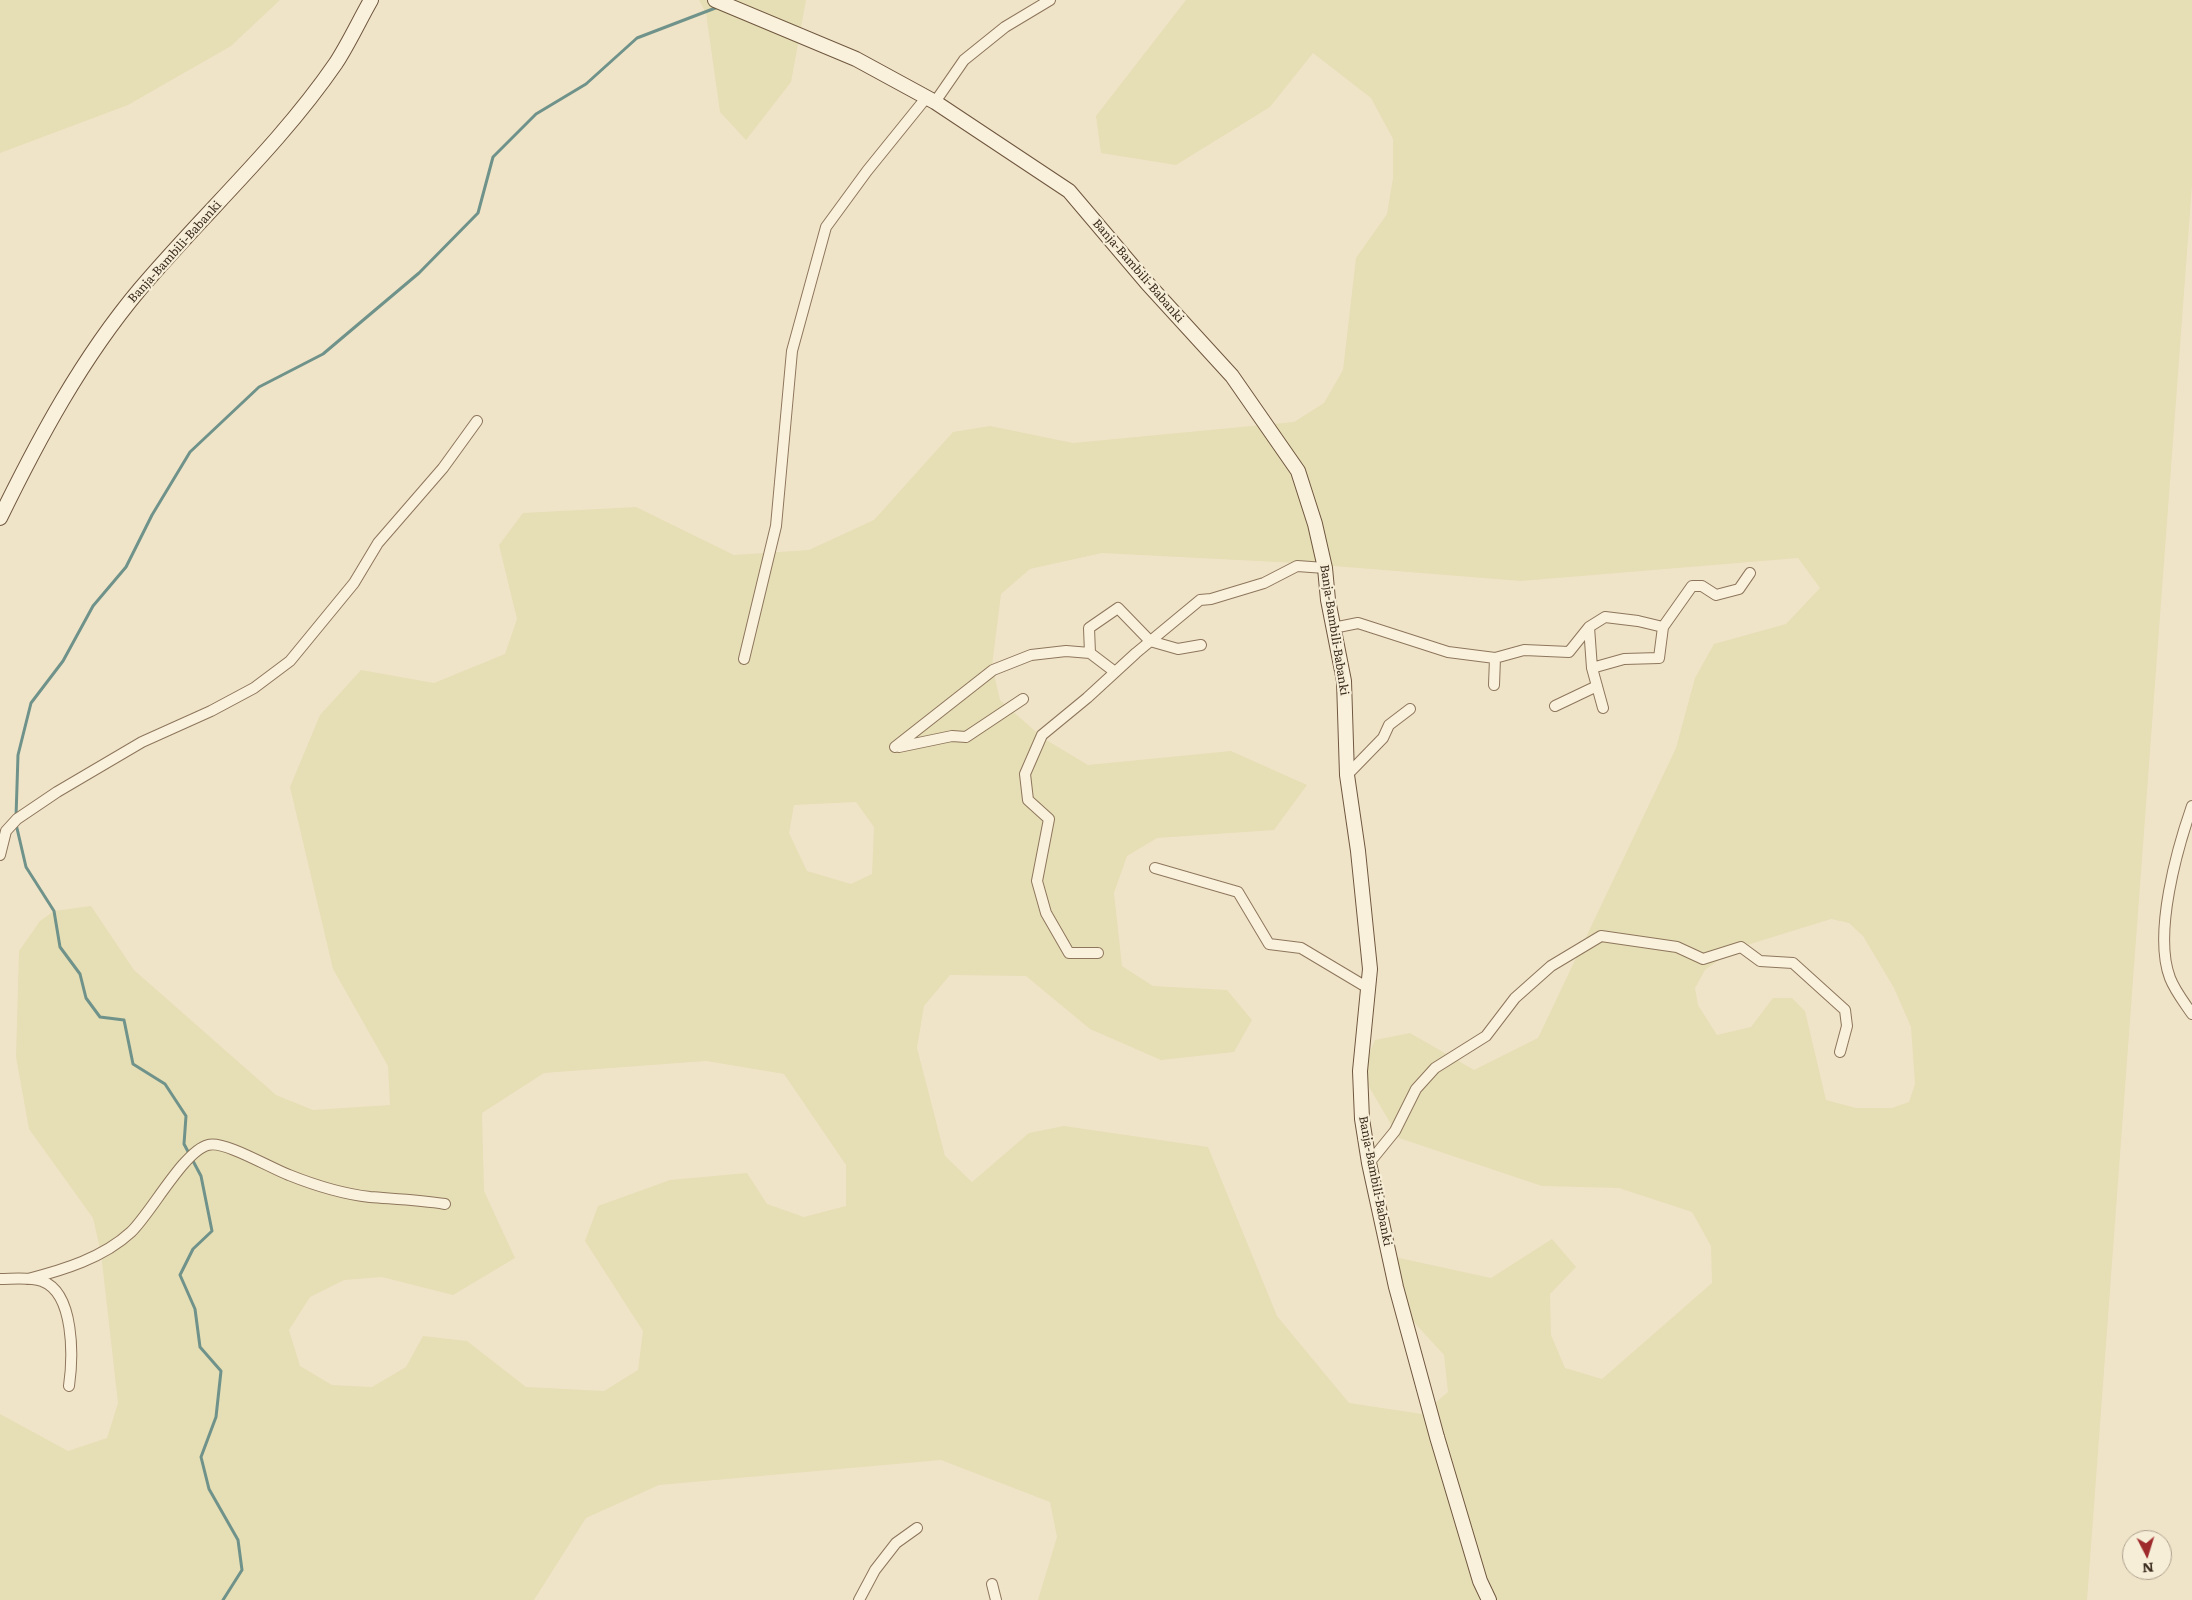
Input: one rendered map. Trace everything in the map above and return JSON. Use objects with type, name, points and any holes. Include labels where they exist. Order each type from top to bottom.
[{"type":"street","name":"Banja-Bambili-Babanki","points":[[0,518],[33,450],[106,332],[139,289],[276,140],[336,62],[371,0]]},
{"type":"street","name":"Banja-Bambili-Babanki","points":[[715,0],[856,59],[930,100],[1069,192],[1147,283],[1232,376],[1298,471],[1315,524],[1325,568],[1333,628],[1344,681],[1347,775],[1358,851],[1370,969],[1360,1071],[1362,1119],[1369,1163],[1396,1287],[1437,1437],[1480,1581],[1489,1600]]},
{"type":"street","points":[[744,659],[776,526],[792,351],[826,227],[867,171],[964,60],[1005,27],[1050,0]]},
{"type":"street","points":[[0,855],[6,831],[17,819],[33,808],[142,742],[211,711],[254,688],[290,661],[354,583],[378,543],[443,468],[477,421]]},
{"type":"street","points":[[1098,953],[1069,952],[1046,913],[1037,881],[1049,819],[1028,800],[1025,774],[1042,735],[1200,600],[1211,599],[1264,583],[1297,566],[1325,568]]},
{"type":"street","points":[[1592,668],[1624,659],[1659,658],[1663,626],[1692,586],[1702,586],[1716,595],[1739,589],[1750,573]]},
{"type":"street","points":[[1090,653],[1089,628],[1118,608],[1150,641],[1178,649],[1201,644]]},
{"type":"street","points":[[1333,628],[1358,623],[1448,652],[1495,658],[1524,650],[1569,652],[1589,627],[1606,617],[1663,626]]},
{"type":"street","points":[[1589,627],[1592,668],[1603,708]]},
{"type":"street","points":[[1023,698],[966,737],[952,736],[895,747],[993,670],[1031,655],[1066,651],[1090,653],[1115,672]]},
{"type":"street","points":[[1494,685],[1495,658]]},
{"type":"street","points":[[1555,706],[1597,686]]},
{"type":"street","points":[[1347,775],[1383,738],[1389,724],[1410,709]]},
{"type":"street","points":[[2192,806],[2180,843],[2164,925],[2169,976],[2192,1014]]},
{"type":"street","points":[[1155,868],[1238,892],[1269,944],[1301,948],[1368,988]]},
{"type":"street","points":[[1369,1163],[1395,1130],[1416,1089],[1434,1068],[1486,1036],[1515,998],[1552,966],[1601,936],[1677,947],[1703,959],[1741,947],[1760,961],[1793,963],[1845,1010],[1847,1026],[1840,1052]]},
{"type":"street","points":[[28,1279],[60,1270],[101,1252],[130,1232],[197,1150],[209,1144],[233,1149],[289,1175],[334,1189],[369,1196],[416,1199],[446,1204]]},
{"type":"street","points":[[0,1279],[43,1281],[57,1291],[66,1308],[71,1338],[72,1369],[69,1386]]},
{"type":"street","points":[[860,1600],[875,1570],[896,1543],[917,1528]]},
{"type":"street","points":[[992,1584],[996,1600]]},
{"type":"shaded area","points":[[0,0],[280,0],[231,46],[128,105],[0,153]]},
{"type":"shaded area","points":[[699,0],[806,0],[791,82],[746,140],[720,112],[706,13]]},
{"type":"shaded area","points":[[1186,0],[2192,0],[2192,185],[2087,1600],[1038,1600],[1057,1537],[1050,1502],[941,1460],[659,1485],[586,1518],[534,1600],[0,1600],[0,1414],[68,1451],[107,1438],[118,1403],[101,1253],[93,1218],[29,1129],[16,1057],[19,951],[40,921],[54,911],[91,906],[134,970],[276,1095],[313,1110],[390,1105],[388,1066],[333,969],[290,787],[320,715],[361,670],[434,683],[505,654],[517,619],[499,545],[523,513],[636,507],[734,555],[809,550],[874,520],[953,432],[990,426],[1073,443],[1294,422],[1324,403],[1343,370],[1356,258],[1387,214],[1393,178],[1393,139],[1371,98],[1313,53],[1270,107],[1176,165],[1101,153],[1096,116]],"holes":[[[1102,553],[1296,563],[1521,581],[1798,558],[1820,588],[1786,624],[1714,644],[1695,678],[1676,748],[1538,1038],[1474,1070],[1410,1033],[1375,1040],[1361,1073],[1399,1138],[1542,1186],[1619,1188],[1692,1212],[1711,1246],[1712,1283],[1602,1379],[1565,1368],[1551,1335],[1550,1294],[1576,1267],[1552,1239],[1491,1278],[1390,1256],[1390,1296],[1444,1355],[1448,1392],[1422,1414],[1349,1403],[1277,1316],[1208,1147],[1064,1126],[1029,1133],[972,1182],[945,1156],[917,1048],[924,1006],[950,975],[1026,976],[1090,1029],[1161,1060],[1234,1052],[1252,1020],[1227,990],[1153,986],[1122,966],[1114,893],[1127,856],[1157,838],[1274,830],[1307,785],[1231,751],[1088,765],[1043,738],[1000,700],[992,666],[1001,594],[1030,569]],[[856,802],[874,827],[872,874],[851,884],[807,871],[789,833],[794,805]],[[1831,919],[1849,923],[1863,936],[1894,988],[1911,1027],[1915,1084],[1909,1102],[1892,1108],[1856,1108],[1826,1100],[1805,1011],[1792,998],[1773,998],[1751,1027],[1717,1035],[1698,1005],[1695,988],[1705,970],[1734,949]],[[706,1061],[784,1074],[846,1165],[846,1206],[804,1217],[767,1204],[747,1173],[670,1180],[598,1206],[585,1241],[643,1331],[638,1370],[604,1391],[526,1387],[467,1341],[423,1336],[406,1367],[372,1387],[332,1385],[300,1366],[289,1330],[310,1297],[344,1280],[382,1277],[453,1295],[515,1258],[484,1191],[482,1113],[544,1073]]]},
{"type":"waterway","points":[[16,817],[18,755],[31,703],[63,661],[93,606],[126,567],[152,515],[190,452],[259,387],[323,354],[419,273],[478,213],[493,157],[536,114],[586,84],[637,38],[718,7]]},
{"type":"waterway","points":[[16,824],[26,867],[54,911],[60,947],[80,974],[86,998],[100,1017],[124,1020],[133,1064],[165,1084],[186,1116],[184,1144],[201,1176],[212,1231],[193,1249],[180,1275],[195,1309],[200,1347],[221,1371],[216,1417],[201,1457],[209,1489],[238,1540],[242,1570],[223,1600]]}]
